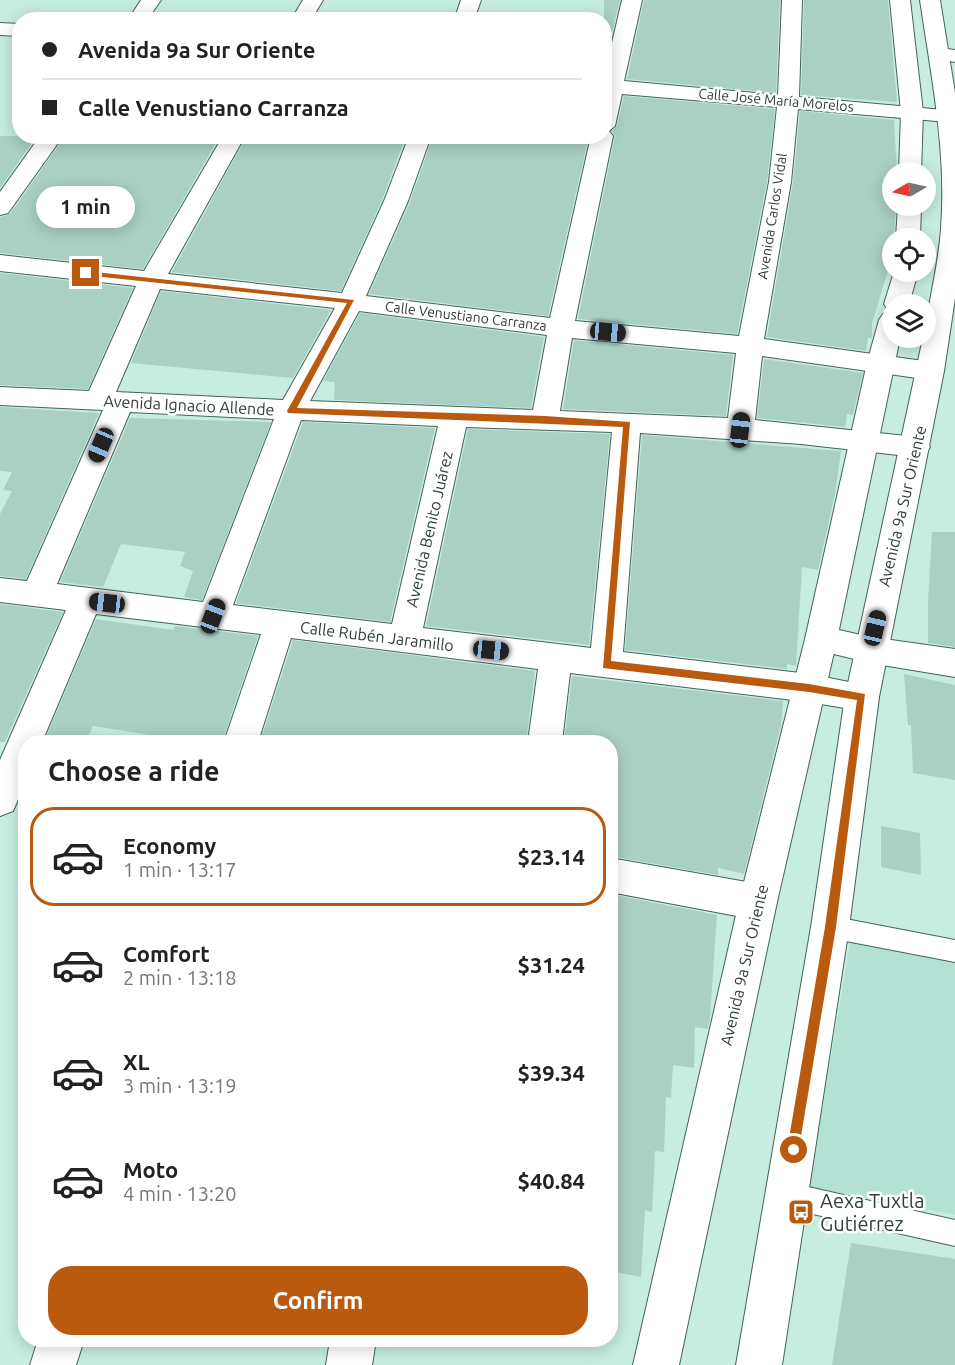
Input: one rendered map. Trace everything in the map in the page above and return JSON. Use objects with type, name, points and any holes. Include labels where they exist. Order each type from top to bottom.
[{"type":"street","points":[[612,72],[632,0]]},
{"type":"street","name":"Avenida Carlos Vidal","points":[[740,430],[750,346],[780,182],[788,100],[792,0]]},
{"type":"street","points":[[900,0],[912,112],[910,162]]},
{"type":"street","name":"Avenida 9a Sur Oriente","points":[[759,1365],[830,927],[870,650],[931,371],[947,312],[954,177],[948,116],[947,55],[930,0]]},
{"type":"street","name":"Calle José María Morelos","points":[[612,86],[788,100],[948,116]]},
{"type":"street","points":[[0,208],[46,144]]},
{"type":"street","points":[[37,594],[109,402],[151,281],[229,144]]},
{"type":"street","points":[[213,616],[291,411],[351,302],[396,201],[417,144]]},
{"type":"street","points":[[545,419],[561,328],[600,144]]},
{"type":"street","name":"Calle Venustiano Carranza","points":[[0,263],[561,328],[750,346],[931,371]]},
{"type":"street","name":"Avenida 9a Sur Oriente","points":[[656,1365],[758,902],[821,639],[884,348]]},
{"type":"street","name":"Avenida Ignacio Allende","points":[[0,396],[291,411],[545,419],[740,430],[865,440],[916,447]]},
{"type":"street","name":"Avenida Benito Juárez","points":[[404,640],[454,417]]},
{"type":"street","points":[[606,665],[627,424]]},
{"type":"street","name":"Calle Rubén Jaramillo","points":[[0,590],[809,688],[862,697]]},
{"type":"street","points":[[29,735],[86,600]]},
{"type":"street","points":[[243,735],[280,624]]},
{"type":"street","points":[[821,639],[870,650],[955,663]]},
{"type":"street","points":[[546,735],[556,657]]},
{"type":"street","points":[[8,786],[18,762]]},
{"type":"street","points":[[618,876],[758,902]]},
{"type":"street","points":[[53,1365],[59,1347]]},
{"type":"street","points":[[348,1365],[352,1347]]},
{"type":"lane","points":[[830,927],[955,951]]},
{"type":"lane","points":[[786,1195],[955,1233]]},
{"type":"shaded area","points":[[850,943],[955,962],[955,1215],[809,1187]]},
{"type":"building","points":[[604,0],[620,0],[612,32],[612,12],[604,12]]},
{"type":"building","points":[[644,0],[780,0],[776,93],[627,79]]},
{"type":"building","points":[[804,0],[888,0],[897,102],[801,95]]},
{"type":"building","points":[[624,96],[775,109],[767,182],[737,334],[578,319],[615,136],[612,131],[617,126]]},
{"type":"building","points":[[800,111],[894,120],[896,162],[882,162],[882,216],[895,216],[895,228],[882,228],[882,282],[885,282],[872,323],[872,338],[868,338],[866,351],[767,337],[793,182]]},
{"type":"building","points":[[0,136],[12,136],[12,144],[31,144],[0,188]]},
{"type":"building","points":[[59,144],[215,144],[143,269],[0,253],[0,217],[10,214]]},
{"type":"building","points":[[243,144],[403,144],[382,200],[341,291],[172,272]]},
{"type":"building","points":[[430,144],[587,144],[548,316],[369,294],[410,202]]},
{"type":"building","points":[[0,273],[133,288],[88,389],[0,385]]},
{"type":"building","points":[[161,291],[331,310],[293,378],[131,363]]},
{"type":"building","points":[[360,313],[544,337],[531,408],[334,400],[335,382],[323,381]]},
{"type":"building","points":[[574,340],[733,355],[726,416],[563,409]]},
{"type":"building","points":[[764,359],[863,373],[853,415],[847,414],[845,427],[757,418]]},
{"type":"building","points":[[0,407],[99,413],[26,579],[0,576],[0,514],[12,491],[3,490],[12,472],[0,471]]},
{"type":"building","points":[[130,418],[271,422],[202,600],[184,597],[193,571],[180,566],[185,552],[121,544],[103,587],[60,582]]},
{"type":"building","points":[[303,422],[435,428],[390,622],[236,603]]},
{"type":"building","points":[[468,429],[610,434],[589,645],[426,626]]},
{"type":"building","points":[[642,435],[841,451],[835,494],[818,570],[802,567],[796,666],[787,664],[787,669],[625,650]]},
{"type":"building","points":[[932,532],[955,532],[955,647],[928,643]]},
{"type":"building","points":[[0,604],[63,612],[5,742],[0,742]]},
{"type":"building","points":[[96,619],[173,630],[175,626],[258,636],[224,735],[150,735],[93,726],[89,735],[47,735]]},
{"type":"building","points":[[293,640],[535,671],[527,735],[262,735]]},
{"type":"building","points":[[904,674],[955,685],[955,780],[913,773],[911,725],[908,725]]},
{"type":"building","points":[[572,676],[783,701],[781,725],[744,874],[718,868],[718,875],[618,857],[618,735],[565,735]]},
{"type":"building","points":[[881,826],[920,833],[921,875],[881,867]]},
{"type":"building","points":[[618,896],[717,915],[708,1029],[695,1027],[694,1068],[673,1065],[671,1098],[666,1097],[664,1152],[655,1151],[652,1212],[645,1210],[641,1277],[618,1273]]},
{"type":"building","points":[[851,1243],[955,1259],[955,1365],[832,1365]]},
{"type":"place","name":"Aexa Tuxtla Gutiérrez","points":[[801,1212]]},
{"type":"route","points":[[86,273],[351,302],[291,411],[545,419],[627,424],[606,665],[809,688],[862,697],[830,927],[794,1150]]}]
